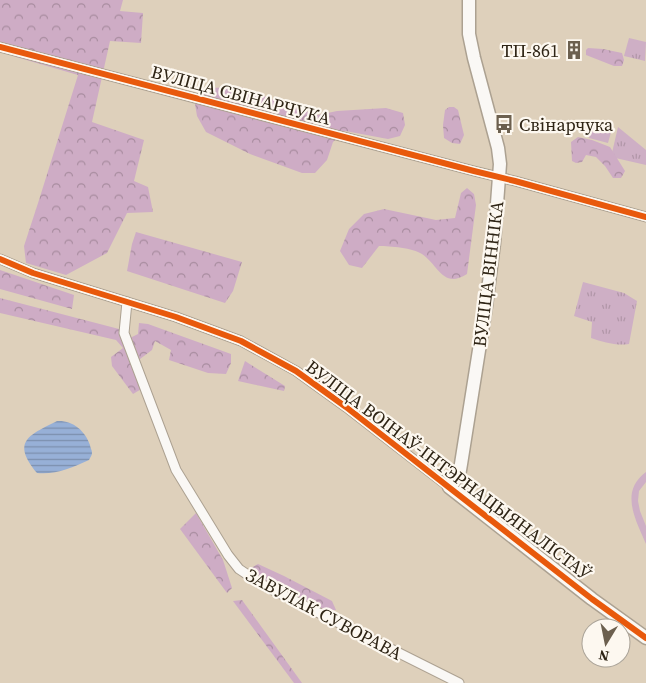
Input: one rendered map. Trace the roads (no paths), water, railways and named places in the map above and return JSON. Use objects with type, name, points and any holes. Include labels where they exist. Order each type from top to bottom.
[{"type":"street","name":"ВУЛІЦА ВІННІКА","points":[[449,488],[459,476],[463,455],[486,306],[500,177],[498,148],[469,34],[469,0]]},
{"type":"street","name":"ВУЛІЦА СВІНАРЧУКА","points":[[0,48],[474,172],[500,177],[646,217]]},
{"type":"street","name":"ВУЛІЦА ВОІНАЎ-ІНТЭРНАЦЫЯНАЛІСТАЎ","points":[[0,259],[34,272],[176,317],[242,341],[296,371],[346,407],[592,599],[646,638]]},
{"type":"street","name":"ЗАВУЛАК СУВОРАВА","points":[[127,302],[124,333],[176,470],[228,556],[239,569],[263,585],[459,683]]},
{"type":"water","points":[[57,421],[68,422],[77,427],[88,440],[92,455],[89,460],[70,468],[57,472],[37,473],[25,454],[24,447],[26,441],[38,431]]},
{"type":"place","name":"ТП-861","points":[[574,50]]},
{"type":"place","name":"Свінарчука","points":[[504,124]]}]
